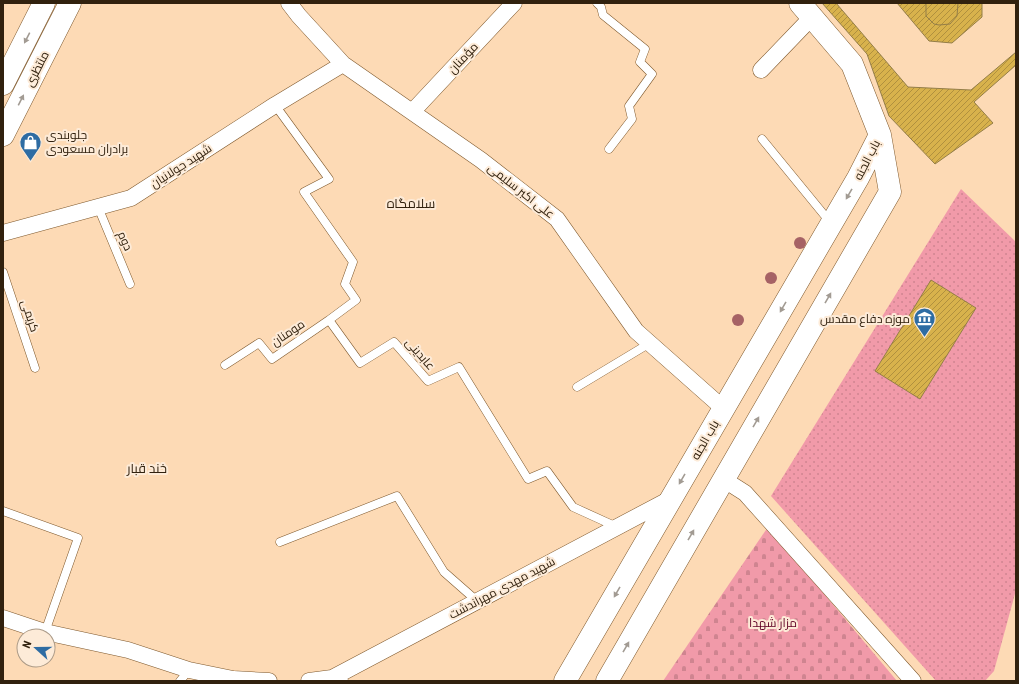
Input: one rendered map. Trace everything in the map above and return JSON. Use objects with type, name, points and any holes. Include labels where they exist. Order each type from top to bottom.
[{"type":"street","name":"منتظری","points":[[3,84],[10,62],[44,3]]},
{"type":"street","name":"منتظری","points":[[3,135],[70,3]]},
{"type":"street","name":"علی اکبر سلیمی","points":[[289,3],[343,64],[481,160],[557,219],[636,331],[724,409]]},
{"type":"street","name":"مؤمنان","points":[[412,112],[514,3]]},
{"type":"street","points":[[761,70],[806,10],[852,64],[880,135]]},
{"type":"street","name":"شهید جولانیان","points":[[3,233],[131,198],[343,64]]},
{"type":"street","name":"باب الجنه","points":[[565,681],[858,178],[880,135]]},
{"type":"street","name":"باب الجنه","points":[[607,681],[890,192],[880,135]]},
{"type":"street","points":[[723,479],[745,493],[913,681]]},
{"type":"street","name":"شهید مهدی مهراندشت","points":[[309,681],[336,680],[477,601],[672,498]]},
{"type":"street","points":[[3,618],[33,628]]},
{"type":"street","points":[[56,634],[128,650],[184,675],[269,681]]},
{"type":"lane","points":[[597,3],[601,7],[603,15],[645,49],[640,62],[652,74],[629,106],[632,119],[609,149]]},
{"type":"lane","points":[[275,106],[329,179],[304,192],[353,262],[345,284],[356,300],[329,320]]},
{"type":"lane","points":[[762,139],[831,224]]},
{"type":"lane","name":"دوم","points":[[98,207],[130,284]]},
{"type":"lane","name":"کریمی","points":[[3,272],[35,368]]},
{"type":"lane","name":"مومنان","points":[[225,365],[259,343],[272,359],[329,320]]},
{"type":"lane","name":"عابدینی","points":[[329,320],[360,363],[394,342],[428,381],[460,368],[528,480],[547,471],[573,507],[617,527]]},
{"type":"lane","points":[[577,387],[650,343]]},
{"type":"lane","points":[[280,542],[397,496],[444,572],[477,601]]},
{"type":"lane","points":[[3,511],[78,538],[46,628]]},
{"type":"green space","points":[[961,189],[1016,242],[1016,590],[994,671],[985,681],[936,681],[771,496]]},
{"type":"green space","name":"مزار شهدا","points":[[768,527],[897,681],[663,681]]},
{"type":"building","points":[[822,3],[836,3],[908,87],[971,90],[1016,52],[1016,65],[974,102],[993,123],[935,164],[889,116],[867,54]]},
{"type":"building","points":[[897,3],[982,3],[982,17],[952,43],[929,41]]},
{"type":"building","points":[[926,3],[958,3],[957,16],[950,24],[934,24],[926,16]]},
{"type":"building","name":"موزه دفاع مقدس","points":[[931,280],[976,308],[920,399],[875,371]]},
{"type":"place","name":"جلوبندی برادران مسعودی","points":[[31,162]]},
{"type":"place","name":"موزه دفاع مقدس","points":[[925,338]]},
{"type":"district","name":"سلامگاه","points":[[411,203]]},
{"type":"district","name":"خند قبار","points":[[147,468]]}]
